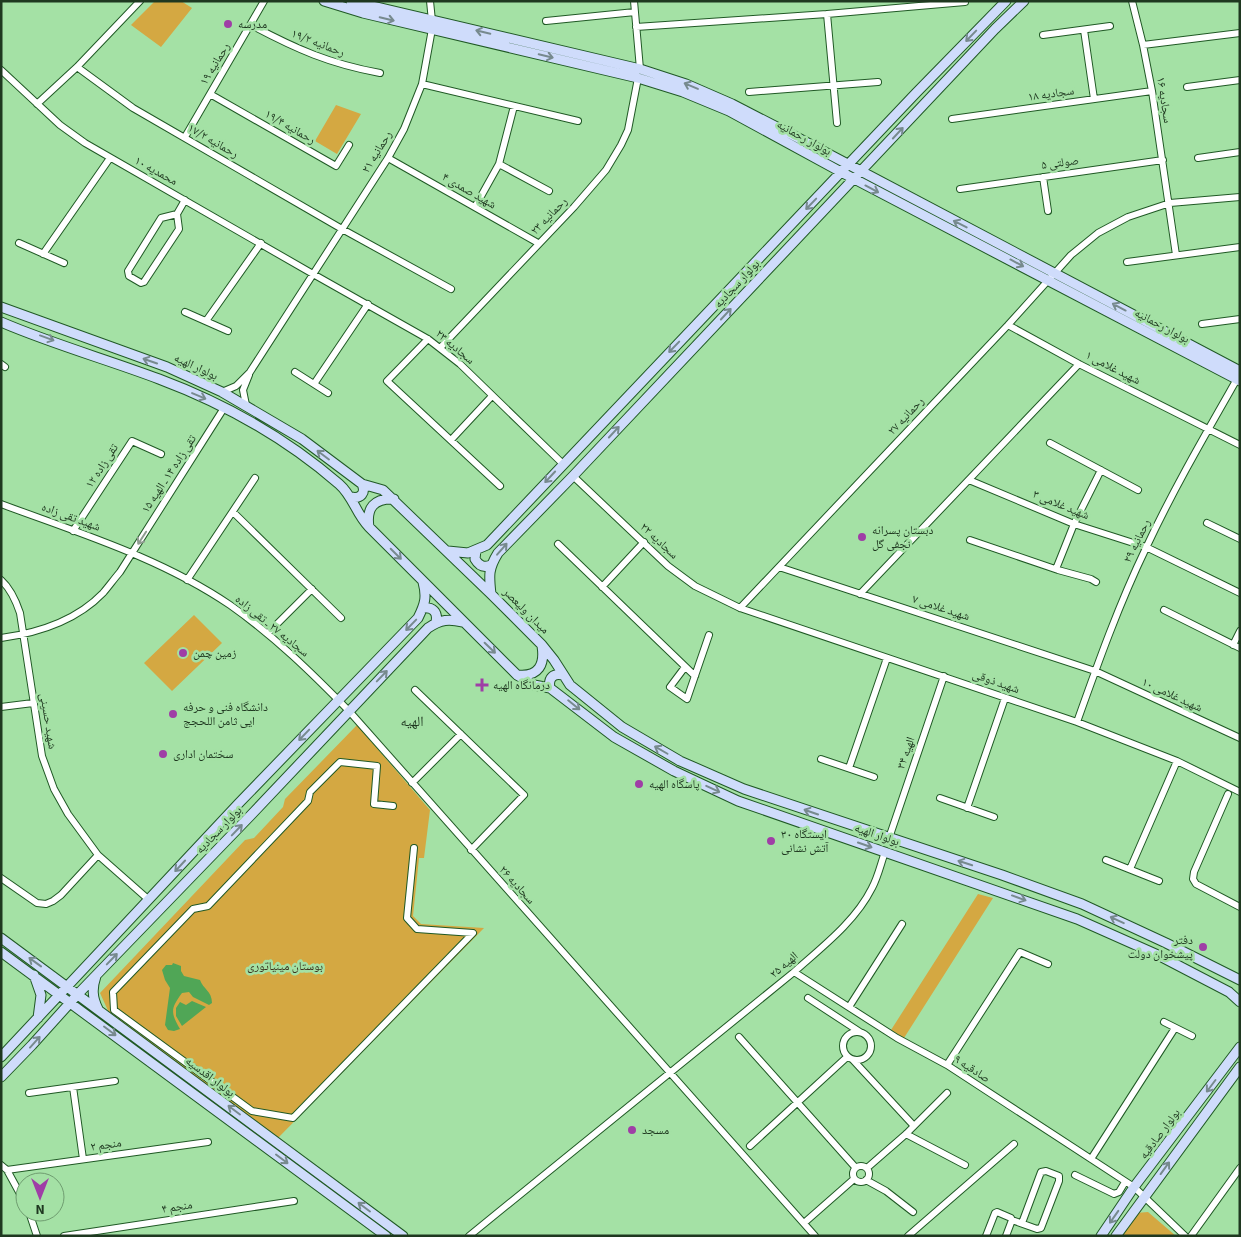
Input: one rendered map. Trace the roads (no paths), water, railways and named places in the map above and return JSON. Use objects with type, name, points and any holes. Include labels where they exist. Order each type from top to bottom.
[{"type":"main road","name":"بولوار رحمانیه","points":[[324,1],[363,14],[432,25]]},
{"type":"main road","name":"بولوار رحمانیه","points":[[351,1],[432,25],[686,84],[732,104],[1055,273],[1239,376]]},
{"type":"main road","name":"بولوار سجادیه","points":[[476,550],[487,545],[840,172],[1006,1]]},
{"type":"main road","name":"بولوار سجادیه","points":[[491,565],[498,553],[862,172],[995,29],[1024,1]]},
{"type":"main road","name":"بولوار رحمانیه","points":[[639,73],[729,111],[840,172],[1239,376]]},
{"type":"main road","name":"بولوار الهیه","points":[[1,307],[167,367],[222,392],[302,439],[362,484]]},
{"type":"main road","name":"بولوار الهیه","points":[[1,322],[161,380],[224,408],[301,454],[340,485],[351,497]]},
{"type":"main road","points":[[351,497],[360,497],[364,493],[362,484]]},
{"type":"main road","name":"میدان ولیعصر","points":[[362,484],[383,490],[394,499],[542,646],[544,657],[538,670],[525,676],[517,674]]},
{"type":"main road","points":[[351,497],[360,518],[517,674]]},
{"type":"main road","points":[[369,527],[367,518],[370,509],[376,502],[385,498],[394,499]]},
{"type":"main road","points":[[447,551],[460,553],[476,550],[475,559],[477,564],[486,567],[491,565],[489,577],[491,594]]},
{"type":"main road","points":[[423,582],[426,594],[423,608],[434,610],[437,616],[436,622],[450,619],[463,622]]},
{"type":"main road","name":"بولوار سجادیه","points":[[1,1057],[338,700],[418,618],[423,608]]},
{"type":"main road","name":"بولوار سجادیه","points":[[1,1077],[96,975],[428,628],[436,622]]},
{"type":"main road","name":"بولوار الهیه","points":[[542,646],[554,660],[570,685],[622,727],[680,761],[744,789],[1002,875],[1082,904],[1240,980]]},
{"type":"main road","name":"بولوار الهیه","points":[[517,674],[534,685],[550,688],[614,737],[674,771],[738,801],[1077,919],[1158,955],[1229,992],[1240,1002]]},
{"type":"main road","points":[[550,688],[549,682],[552,677],[557,674],[563,675]]},
{"type":"main road","points":[[885,852],[890,838]]},
{"type":"main road","name":"بولوار اقدسیه","points":[[1,938],[404,1236]]},
{"type":"main road","name":"بولوار اقدسیه","points":[[1,952],[386,1236]]},
{"type":"main road","points":[[34,975],[41,995],[38,1018]]},
{"type":"main road","points":[[96,975],[93,984],[93,994],[98,1009]]},
{"type":"main road","name":"بولوار صادقیه","points":[[1101,1236],[1134,1187],[1240,1047]]},
{"type":"main road","name":"بولوار صادقیه","points":[[1116,1236],[1240,1067]]},
{"type":"street","points":[[37,104],[77,67],[140,1]]},
{"type":"street","name":"رحمانیه ۱۹","points":[[185,137],[264,1]]},
{"type":"street","name":"رحمانیه ۲۱","points":[[250,372],[388,158],[404,129],[422,84],[432,25],[430,1]]},
{"type":"street","name":"رحمانیه ۲۳","points":[[440,348],[574,207],[600,177],[622,145],[632,113],[639,73],[634,1]]},
{"type":"street","name":"سجادیه ۱۶","points":[[1132,1],[1152,91],[1170,203],[1176,255]]},
{"type":"street","points":[[636,27],[828,14],[965,2]]},
{"type":"street","points":[[546,21],[634,12]]},
{"type":"street","points":[[828,14],[837,123]]},
{"type":"street","name":"رحمانیه ۱۹/۲","points":[[251,25],[287,44],[320,58],[380,73]]},
{"type":"street","points":[[1043,35],[1110,26]]},
{"type":"street","points":[[1084,30],[1094,99]]},
{"type":"street","points":[[1143,45],[1240,33]]},
{"type":"street","name":"رحمانیه ۱۷/۲","points":[[77,67],[133,108],[342,229],[451,289]]},
{"type":"street","name":"محمدیه ۱۰","points":[[1,70],[60,125],[110,158],[313,274]]},
{"type":"street","points":[[1187,87],[1240,80]]},
{"type":"street","points":[[749,92],[878,82]]},
{"type":"street","points":[[422,84],[578,121]]},
{"type":"street","name":"سجادیه ۱۸","points":[[952,120],[1152,91]]},
{"type":"street","name":"رحمانیه ۱۹/۴","points":[[210,94],[336,166],[349,145]]},
{"type":"street","points":[[475,207],[499,164],[514,106]]},
{"type":"street","points":[[1198,158],[1240,152]]},
{"type":"street","points":[[43,254],[110,158]]},
{"type":"street","name":"شهید صمدی ۴","points":[[388,158],[538,243]]},
{"type":"street","name":"صولتی ۵","points":[[960,188],[1162,160]]},
{"type":"street","points":[[499,164],[549,191]]},
{"type":"street","points":[[1043,177],[1048,211]]},
{"type":"street","name":"رحمانیه ۲۷","points":[[740,608],[1008,325],[1071,255],[1098,233],[1128,216],[1170,203],[1240,198]]},
{"type":"street","points":[[177,214],[161,218],[128,271],[129,276],[140,283],[144,282],[179,230],[177,214],[185,200]]},
{"type":"street","points":[[19,243],[64,263]]},
{"type":"street","points":[[206,321],[261,243]]},
{"type":"street","points":[[1127,262],[1240,247]]},
{"type":"street","name":"سجادیه ۲۳","points":[[313,274],[428,338],[460,364],[563,464]]},
{"type":"street","points":[[314,384],[368,304]]},
{"type":"street","points":[[185,312],[228,331]]},
{"type":"street","points":[[1202,324],[1240,319]]},
{"type":"street","name":"شهید غلامی ۱","points":[[1008,325],[1079,364],[1240,445]]},
{"type":"street","points":[[428,338],[387,382],[500,486]]},
{"type":"street","points":[[860,594],[1079,364]]},
{"type":"street","points":[[222,392],[236,386],[250,372]]},
{"type":"street","points":[[246,405],[243,390],[250,372]]},
{"type":"street","points":[[295,372],[328,393]]},
{"type":"street","name":"رحمانیه ۲۹","points":[[1077,722],[1095,671],[1146,547],[1239,376]]},
{"type":"street","points":[[451,440],[492,396]]},
{"type":"street","name":"تقی زاده ۱۴ ـ الهیه ۱۵","points":[[1,638],[23,635],[52,626],[81,611],[102,594],[120,572],[224,408]]},
{"type":"street","name":"تقی زاده ۱۲","points":[[74,531],[132,440],[161,454]]},
{"type":"street","points":[[1050,443],[1138,490]]},
{"type":"street","points":[[1056,569],[1074,524],[1101,470]]},
{"type":"street","name":"سجادیه ۲۲","points":[[573,476],[668,566],[695,586],[740,608]]},
{"type":"street","points":[[187,580],[254,478]]},
{"type":"street","name":"شهید غلامی ۳","points":[[969,480],[1074,524],[1146,547],[1240,593]]},
{"type":"street","name":"شهید تقی زاده","points":[[1,504],[132,552]]},
{"type":"street","points":[[233,512],[341,618]]},
{"type":"street","points":[[1207,523],[1240,539]]},
{"type":"street","points":[[970,540],[1096,582]]},
{"type":"street","points":[[602,586],[644,542]]},
{"type":"street","points":[[558,544],[695,676]]},
{"type":"street","name":"سجادیه ۲۷ ـ تقی زاده","points":[[132,552],[229,604],[268,633],[349,711]]},
{"type":"street","name":"شهید غلامی ۷","points":[[779,567],[1095,671]]},
{"type":"street","name":"شهید حسینی","points":[[1,580],[7,585],[20,613],[42,756],[54,790],[68,814],[98,855],[149,900]]},
{"type":"street","points":[[268,633],[312,589]]},
{"type":"street","name":"شهید ذوقی","points":[[740,608],[1077,722],[1176,761],[1240,792]]},
{"type":"street","points":[[1164,610],[1236,646],[1240,631]]},
{"type":"street","points":[[685,667],[670,687],[687,699],[709,635]]},
{"type":"street","points":[[848,768],[887,658]]},
{"type":"street","name":"شهید غلامی ۱۰","points":[[1095,671],[1240,738]]},
{"type":"street","name":"الهیه ۳۴","points":[[890,838],[944,676]]},
{"type":"street","points":[[415,690],[524,795],[471,850]]},
{"type":"street","points":[[967,808],[1005,698]]},
{"type":"street","points":[[1,707],[33,702]]},
{"type":"street","name":"سجادیه ۲۶","points":[[349,711],[815,1236]]},
{"type":"street","points":[[412,783],[462,734]]},
{"type":"street","points":[[821,759],[874,777]]},
{"type":"street","points":[[1130,869],[1176,761]]},
{"type":"street","points":[[393,806],[374,804],[377,766],[340,762],[310,792],[308,801],[208,906],[193,909],[113,992],[114,1010],[252,1111],[293,1118],[473,933],[417,929],[407,918],[414,848]]},
{"type":"street","points":[[1228,794],[1194,872],[1193,879],[1196,884],[1240,907]]},
{"type":"street","points":[[940,798],[994,817]]},
{"type":"street","name":"الهیه ۲۵","points":[[469,1236],[794,972],[853,918],[872,888],[885,852]]},
{"type":"street","points":[[1,878],[37,903],[46,904],[61,894],[98,855]]},
{"type":"street","points":[[1106,860],[1159,881]]},
{"type":"street","points":[[849,1007],[902,924]]},
{"type":"street","points":[[947,1065],[1020,952],[1048,964]]},
{"type":"street","name":"صادقیه ۹","points":[[794,972],[897,1038],[947,1065],[1134,1187],[1185,1236]]},
{"type":"street","points":[[808,998],[867,1035],[871,1042],[871,1049],[867,1056],[861,1060],[853,1060]]},
{"type":"street","points":[[1164,1022],[1192,1036]]},
{"type":"street","points":[[1091,1160],[1175,1028]]},
{"type":"street","points":[[860,1032],[852,1032],[846,1036],[842,1043],[842,1050],[914,1126]]},
{"type":"street","points":[[739,1037],[855,1167]]},
{"type":"street","points":[[750,1146],[847,1057]]},
{"type":"street","points":[[29,1093],[115,1081]]},
{"type":"street","points":[[73,1087],[83,1160]]},
{"type":"street","points":[[867,1168],[906,1134],[947,1094]]},
{"type":"street","points":[[906,1134],[965,1165]]},
{"type":"street","name":"منجم ۲","points":[[7,1170],[208,1142]]},
{"type":"street","points":[[908,1236],[1014,1144]]},
{"type":"street","points":[[1,1164],[7,1170],[15,1185]]},
{"type":"street","points":[[861,1165],[867,1168],[869,1174],[866,1180],[860,1182],[854,1179],[852,1173],[855,1167],[861,1165]]},
{"type":"street","points":[[1192,1236],[1240,1168]]},
{"type":"street","points":[[986,1236],[995,1213],[1000,1213],[1012,1220],[1037,1228],[1040,1228],[1059,1181],[1059,1176],[1046,1171],[1041,1172],[1022,1223]]},
{"type":"street","points":[[1075,1175],[1114,1194],[1119,1192],[1125,1182]]},
{"type":"street","points":[[804,1223],[854,1179]]},
{"type":"street","points":[[866,1180],[886,1191],[913,1212]]},
{"type":"street","name":"منجم ۴","points":[[64,1236],[294,1201]]},
{"type":"street","points":[[1006,1236],[1012,1220]]},
{"type":"street","points":[[33,1222],[37,1236]]},
{"type":"place","name":"مدرسه","points":[[228,24]]},
{"type":"place","name":"دبستان پسرانه نجفی گل","points":[[862,537]]},
{"type":"place","name":"زمین چمن","points":[[183,653]]},
{"type":"place","name":"درمانگاه الهیه","points":[[482,685]]},
{"type":"place","name":"دانشگاه فنی و حرفه ایی ثامن اللحجج","points":[[173,714]]},
{"type":"place","name":"سختمان اداری","points":[[163,754]]},
{"type":"place","name":"پاسگاه الهیه","points":[[639,784]]},
{"type":"place","name":"ایستگاه ۳۰ آتش نشانی","points":[[771,841]]},
{"type":"place","name":"دفتر پیشخوان دولت","points":[[1203,947]]},
{"type":"place","name":"مسجد","points":[[632,1130]]},
{"type":"district","name":"الهیه","points":[[412,722]]},
{"type":"park label","name":"بوستان مینیاتوری","points":[[285,966]]}]
